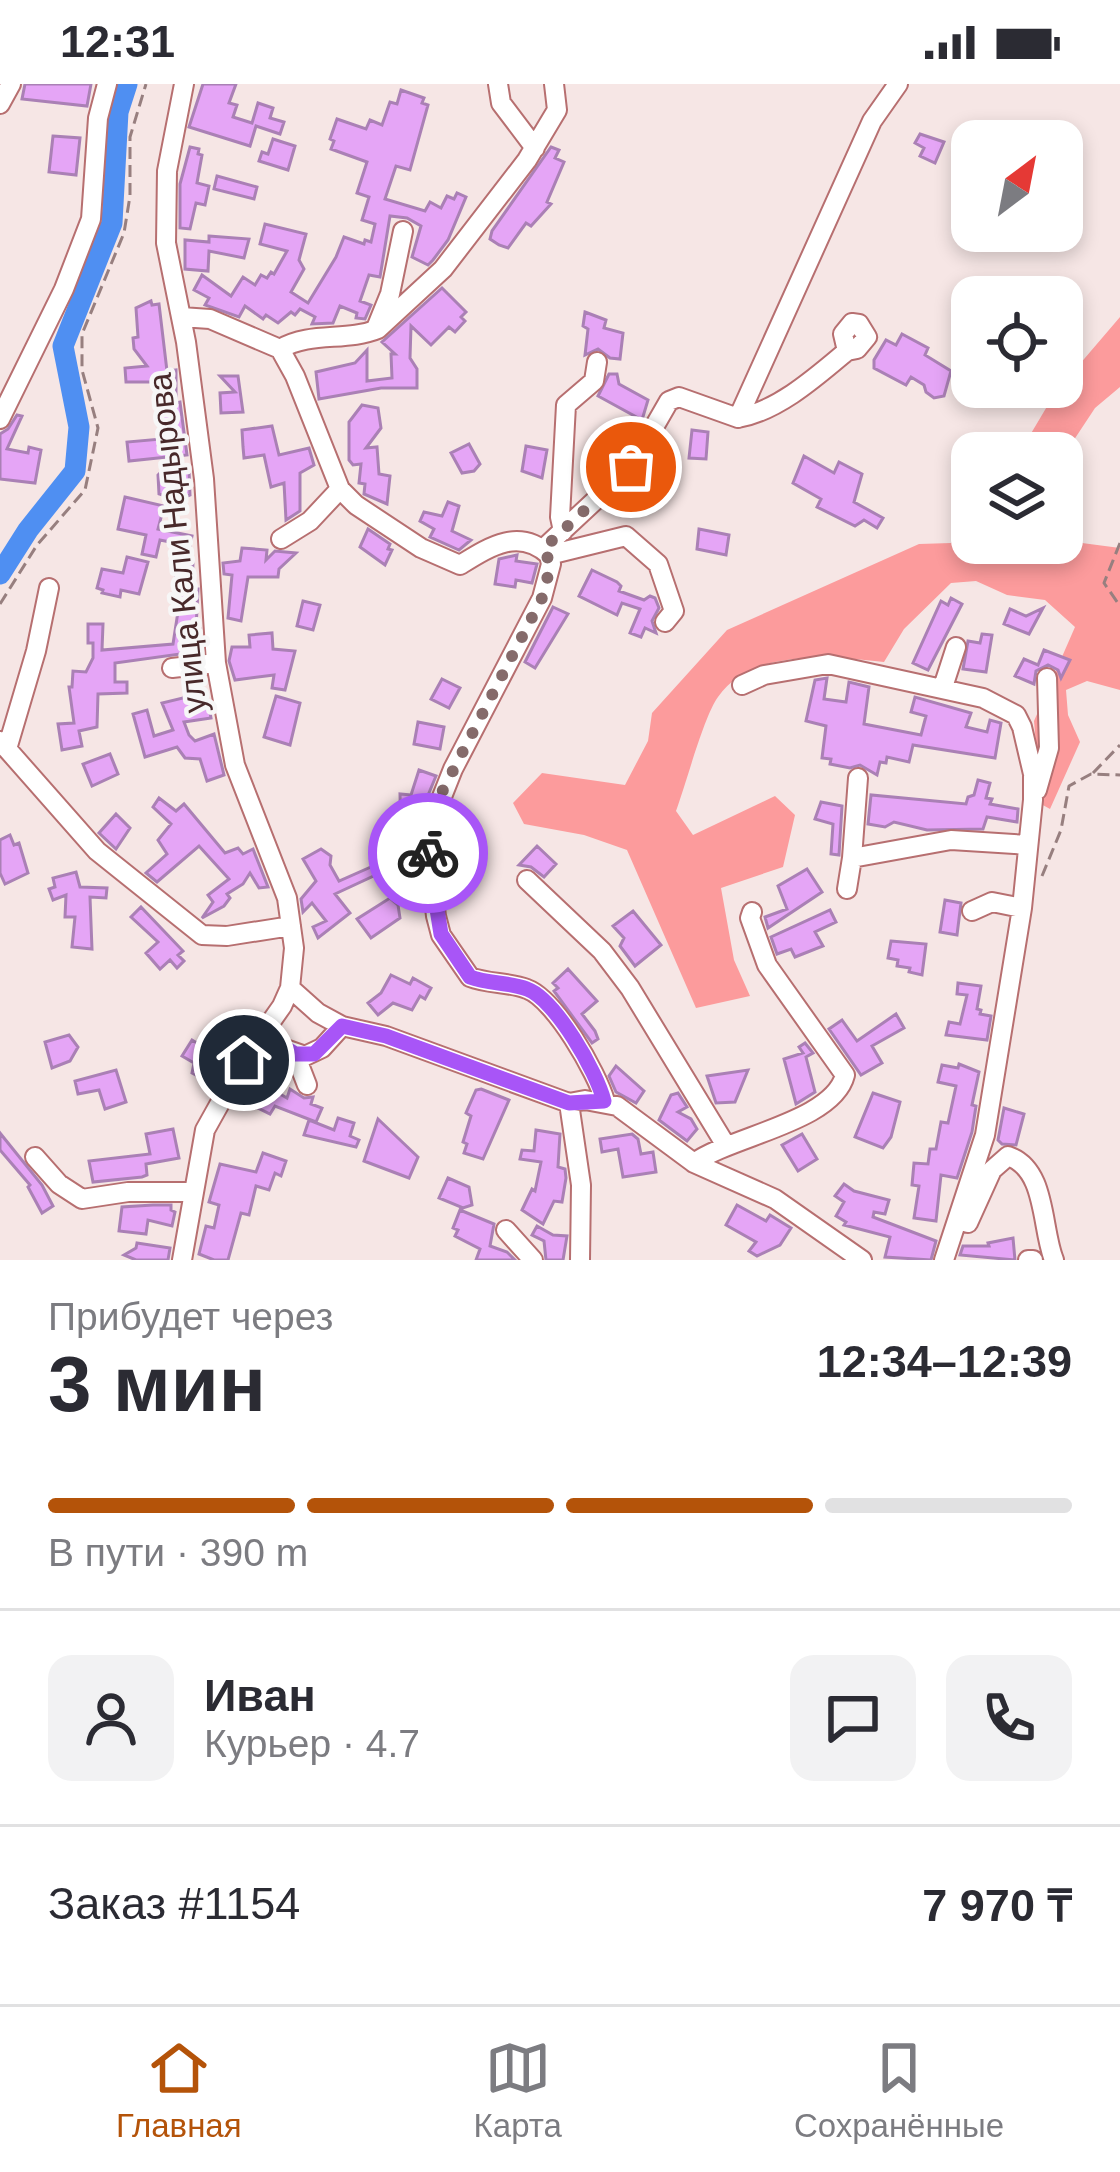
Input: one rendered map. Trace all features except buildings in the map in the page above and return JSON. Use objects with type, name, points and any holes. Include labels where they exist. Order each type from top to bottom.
[{"type":"street","points":[[0,104],[10,84]]},
{"type":"street","points":[[0,419],[64,290],[86,234],[95,193],[98,118],[107,84]]},
{"type":"street","name":"улица Кали Надырова","points":[[184,84],[167,171],[166,244],[182,316],[204,479],[216,663],[235,765],[287,898],[294,948],[290,988]]},
{"type":"street","points":[[498,84],[501,103],[535,148]]},
{"type":"street","points":[[182,316],[294,336],[375,331],[443,269],[535,148],[556,110],[554,84]]},
{"type":"street","points":[[738,418],[872,121],[898,84]]},
{"type":"street","points":[[375,331],[390,294],[403,231]]},
{"type":"street","points":[[294,336],[295,376],[340,488],[356,506],[421,548],[460,565],[497,542],[546,552],[626,536],[658,564],[674,611],[665,622]]},
{"type":"street","points":[[546,552],[631,467],[670,400],[679,397],[738,418],[754,416],[847,351]]},
{"type":"street","points":[[563,531],[566,405],[594,381],[597,362]]},
{"type":"street","points":[[280,539],[310,521],[340,488]]},
{"type":"street","points":[[546,552],[551,564],[542,598],[441,794],[428,849],[441,934],[460,964],[470,977],[537,994],[584,1056],[604,1101]]},
{"type":"street","points":[[49,588],[36,652],[4,745],[86,840],[202,935],[248,934],[291,926]]},
{"type":"street","points":[[943,687],[956,647]]},
{"type":"street","points":[[172,668],[216,663]]},
{"type":"street","points":[[742,686],[752,679],[816,664],[943,687],[983,698],[1016,715],[1028,749],[1033,793],[1022,908],[993,1100],[948,1260]]},
{"type":"street","points":[[1033,793],[1039,788],[1049,748],[1047,678]]},
{"type":"street","points":[[847,889],[858,778]]},
{"type":"street","points":[[852,858],[937,841],[1028,845]]},
{"type":"street","points":[[527,880],[602,951],[630,988],[724,1144]]},
{"type":"street","points":[[972,911],[992,902],[1022,908]]},
{"type":"street","points":[[694,1163],[724,1144],[813,1110],[843,1084],[845,1075],[766,965],[752,912]]},
{"type":"street","points":[[182,1260],[205,1130],[290,988],[318,1013],[342,1026],[386,1036],[569,1103],[604,1101],[694,1163],[775,1199],[860,1260]]},
{"type":"street","points":[[264,1035],[295,1054],[314,1054],[342,1026]]},
{"type":"street","points":[[295,1054],[308,1085]]},
{"type":"street","points":[[569,1103],[581,1185],[580,1260]]},
{"type":"street","points":[[35,1156],[58,1184],[82,1199],[128,1192],[194,1192]]},
{"type":"street","points":[[948,1260],[984,1184],[997,1163],[1008,1156],[1023,1162],[1033,1179],[1052,1260]]},
{"type":"street","points":[[506,1229],[533,1260]]},
{"type":"path","points":[[0,604],[37,545],[85,490],[98,428],[82,370],[82,334],[124,233],[130,196],[130,136],[146,84]]},
{"type":"path","points":[[1120,543],[1104,583],[1120,606]]},
{"type":"path","points":[[1038,883],[1061,830],[1069,786],[1091,774],[1120,745]]},
{"type":"path","points":[[1091,774],[1120,775]]},
{"type":"shaded area","points":[[1120,317],[1120,387],[1095,408],[1079,432],[1032,432],[1046,408],[1083,408],[1083,360]]},
{"type":"shaded area","points":[[951,543],[951,564],[1083,564],[1083,543],[1120,548],[1120,690],[1087,681],[1066,690],[1068,715],[1080,742],[1050,809],[1041,804],[1034,721],[1075,627],[1045,600],[1007,595],[976,581],[951,583],[904,629],[884,662],[795,659],[751,670],[733,681],[713,706],[676,811],[693,835],[775,796],[795,815],[783,867],[721,888],[734,960],[750,996],[696,1008],[627,850],[584,835],[524,824],[513,803],[542,773],[625,785],[648,741],[652,713],[727,630],[919,544]]},
{"type":"waterway","points":[[0,574],[75,471],[79,427],[63,346],[112,223],[118,112],[127,84]]},
{"type":"way so far","points":[[428,853],[430,827],[441,794],[542,598],[551,564],[543,549],[631,467]]},
{"type":"route","points":[[244,1060],[264,1035],[295,1054],[314,1054],[342,1026],[386,1036],[569,1103],[604,1101],[584,1056],[537,994],[470,977],[460,964],[441,934],[428,853]]}]
